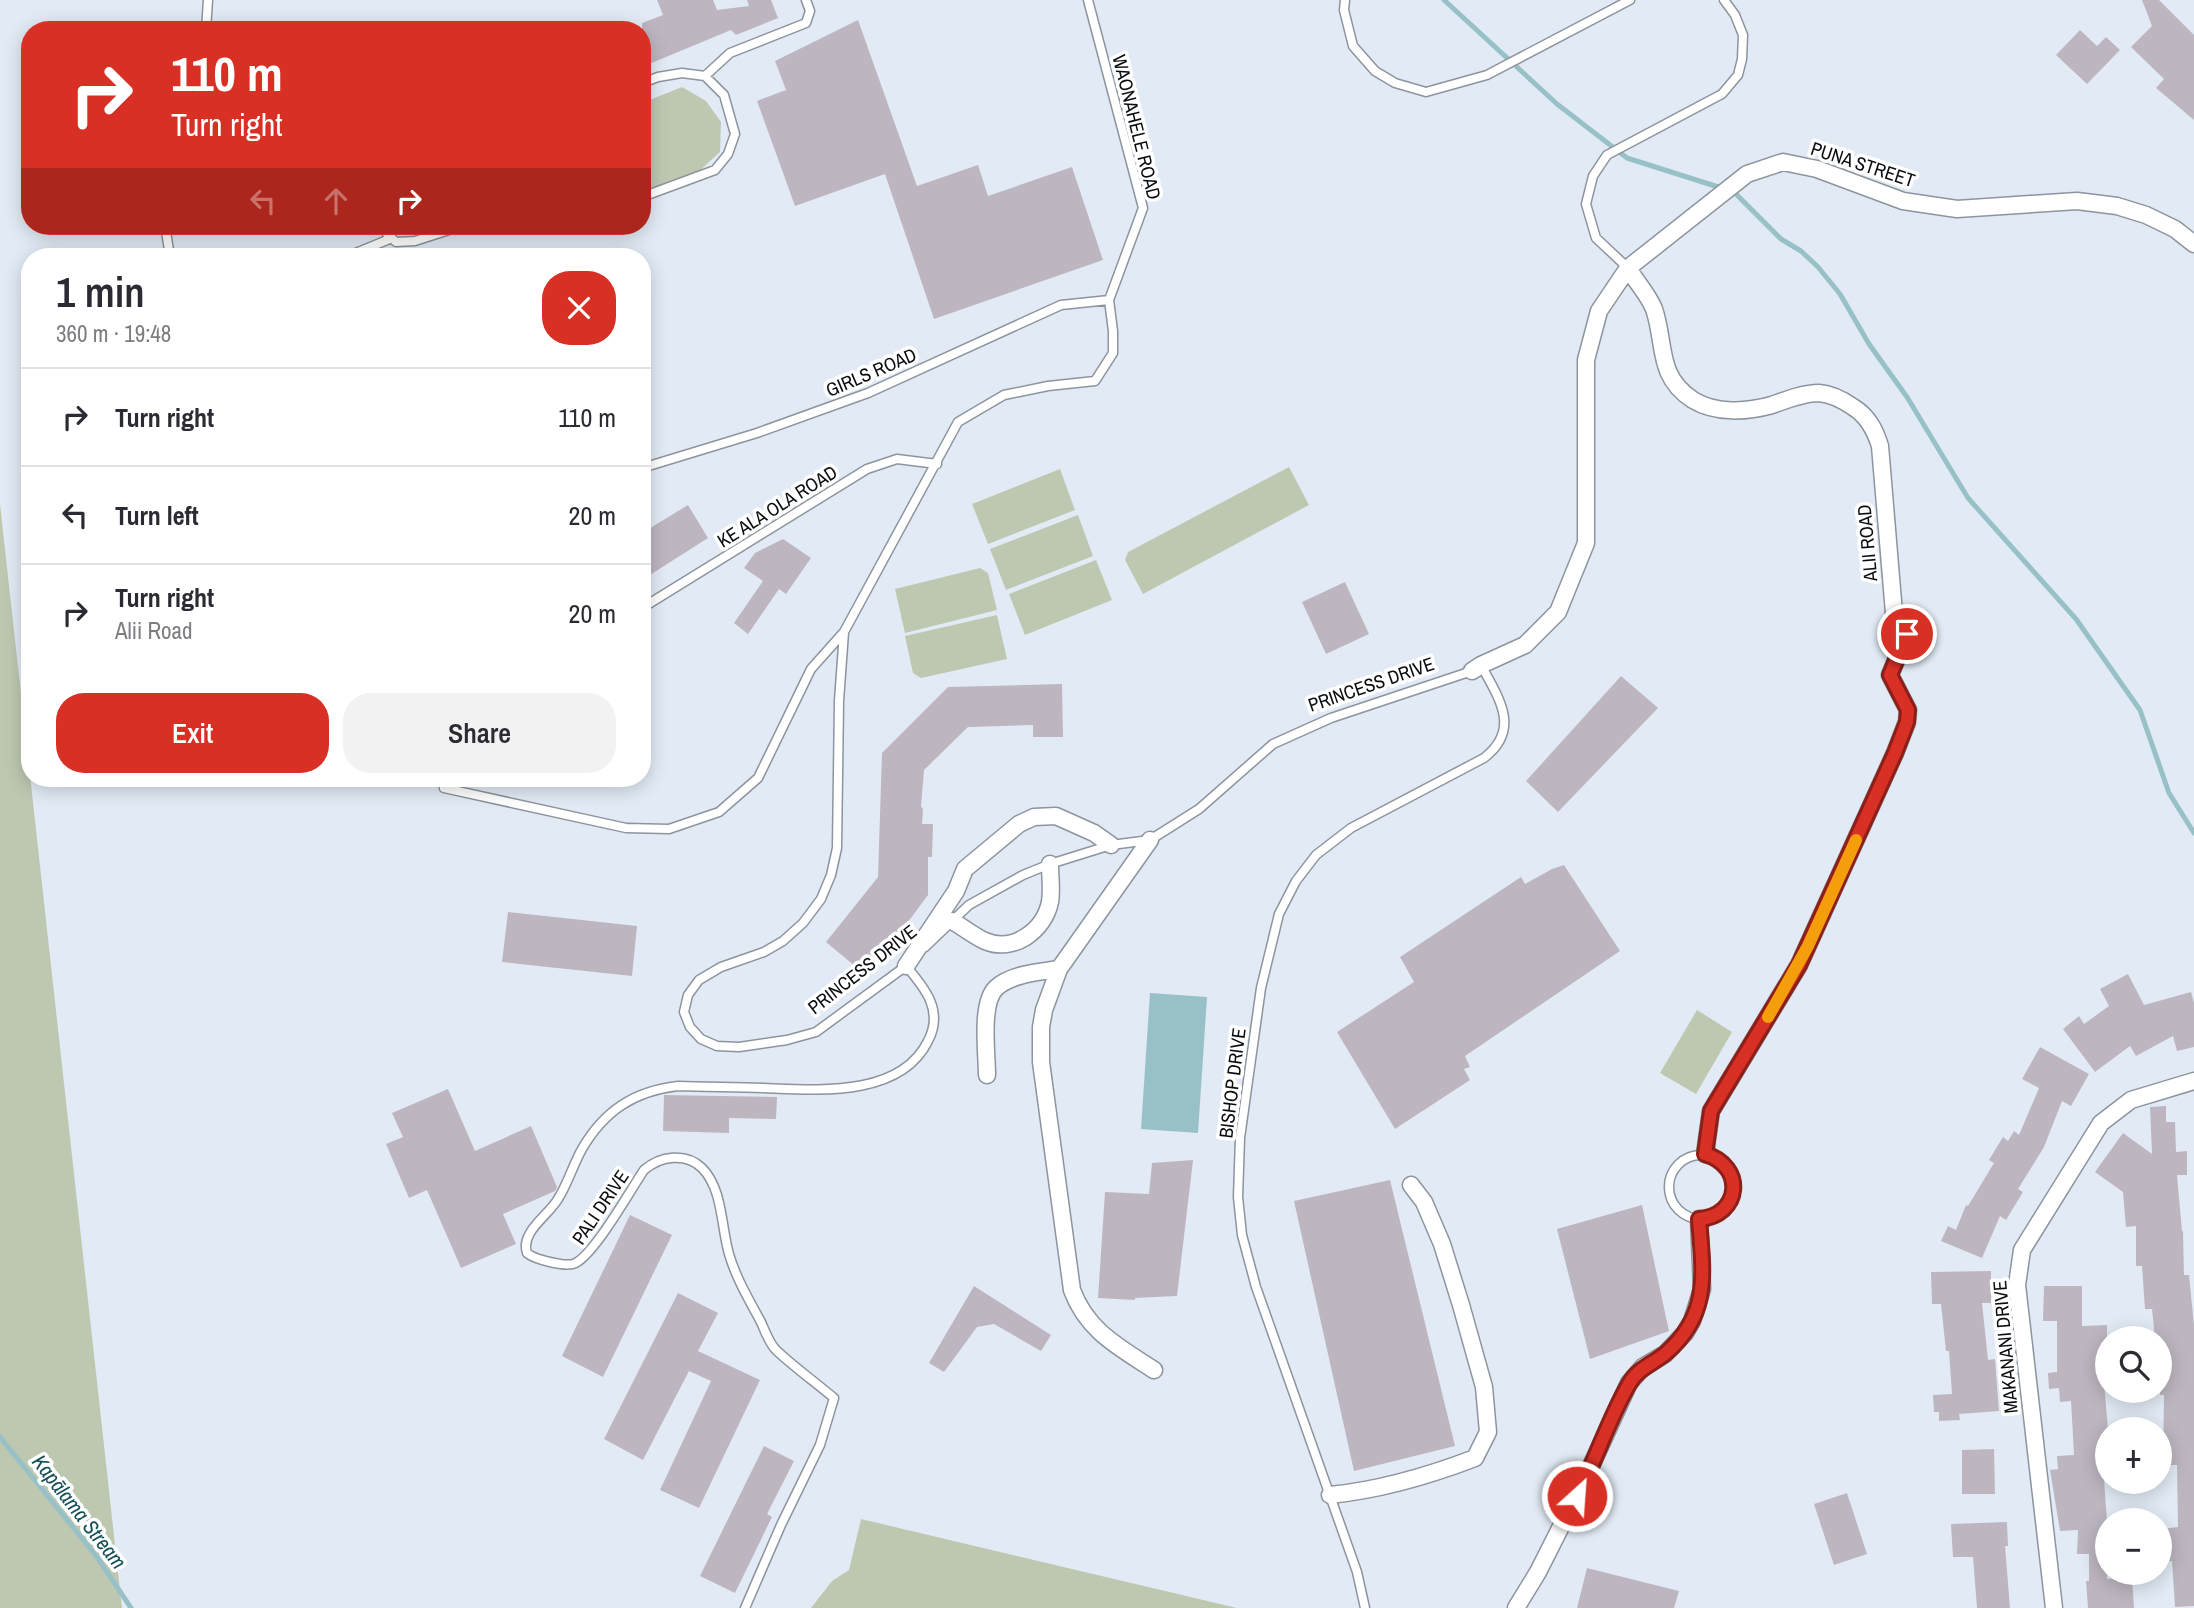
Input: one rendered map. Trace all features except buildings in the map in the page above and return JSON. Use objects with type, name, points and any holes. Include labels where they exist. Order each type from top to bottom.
[{"type":"street","name":"PUNA STREET","points":[[1628,268],[1747,174],[1783,162],[1817,169],[1903,201],[1957,209],[2077,201],[2117,206],[2146,215],[2175,229],[2194,244]]},
{"type":"street","name":"PRINCESS DRIVE","points":[[1476,668],[1525,646],[1558,612],[1586,543],[1586,360],[1599,311],[1628,268]]},
{"type":"street","name":"ALII ROAD","points":[[1628,268],[1654,310],[1664,364],[1671,377],[1693,400],[1707,406],[1738,411],[1754,410],[1802,395],[1818,393],[1846,402],[1868,420],[1876,432],[1880,446],[1894,613],[1907,634],[1890,675],[1908,710],[1902,737],[1799,965],[1711,1111],[1705,1154]]},
{"type":"street","points":[[906,966],[956,891],[965,869],[1019,824],[1034,817],[1056,816],[1094,833],[1111,845]]},
{"type":"street","points":[[1150,840],[1059,969],[1044,1010],[1041,1062],[1072,1290],[1077,1303],[1095,1329],[1154,1370]]},
{"type":"street","points":[[952,921],[987,942],[1009,945],[1029,936],[1043,920],[1050,902],[1050,864]]},
{"type":"street","points":[[987,1075],[986,1019],[991,994],[996,988],[1016,978],[1059,969]]},
{"type":"street","name":"MAKANANI DRIVE","points":[[2054,1608],[2017,1285],[2022,1250],[2101,1123],[2131,1100],[2194,1081]]},
{"type":"street","points":[[1330,1495],[1356,1493],[1430,1475],[1475,1458],[1488,1432],[1484,1387],[1442,1244],[1424,1202],[1411,1185]]},
{"type":"street","points":[[1516,1608],[1538,1572],[1587,1477],[1629,1383],[1643,1367],[1670,1349],[1692,1321],[1702,1289],[1699,1219]]},
{"type":"lane","points":[[207,21],[208,0]]},
{"type":"lane","points":[[705,76],[730,53],[806,23],[810,11],[806,0]]},
{"type":"lane","name":"WAONAHELE ROAD","points":[[1088,0],[1143,208],[1109,300]]},
{"type":"lane","points":[[1345,0],[1344,10],[1353,46],[1375,71],[1395,83],[1426,92],[1487,75],[1630,0]]},
{"type":"lane","points":[[1628,268],[1597,239],[1586,204],[1593,176],[1607,155],[1722,94],[1738,75],[1743,35],[1735,15],[1724,0]]},
{"type":"lane","points":[[651,80],[682,73],[705,76],[724,95],[735,134],[728,155],[715,170],[651,194]]},
{"type":"lane","points":[[388,235],[396,242],[415,241],[434,235]]},
{"type":"lane","points":[[368,248],[392,238]]},
{"type":"lane","name":"PRINCESS DRIVE","points":[[1109,300],[1113,353],[1095,381],[1048,386],[1004,395],[958,422],[844,632],[839,701],[837,848],[827,886],[812,913],[783,941],[764,952],[721,967],[699,980],[688,995],[684,1012],[690,1027],[701,1039],[717,1046],[739,1047],[787,1040],[816,1032],[906,966],[969,905],[988,894],[1050,864],[1111,845],[1150,840],[1199,809],[1273,744],[1331,718],[1476,668]]},
{"type":"lane","name":"GIRLS ROAD","points":[[651,465],[757,433],[868,393],[1061,305],[1109,300]]},
{"type":"lane","name":"KE ALA OLA ROAD","points":[[651,602],[867,469],[897,459],[937,464]]},
{"type":"lane","points":[[444,788],[626,828],[669,830],[719,812],[758,778],[811,669],[844,632]]},
{"type":"lane","name":"BISHOP DRIVE","points":[[1365,1608],[1357,1572],[1256,1287],[1241,1225],[1238,1197],[1240,1138],[1261,988],[1279,914],[1296,881],[1316,856],[1351,828],[1484,758],[1495,749],[1502,736],[1502,703],[1476,668]]},
{"type":"lane","name":"PALI DRIVE","points":[[745,1608],[820,1445],[834,1398],[774,1348],[729,1256],[717,1195],[709,1177],[701,1166],[688,1159],[661,1159],[651,1163],[594,1246],[583,1260],[571,1265],[531,1257],[527,1253],[526,1241],[558,1200],[582,1149],[592,1135],[615,1109],[629,1099],[660,1088],[678,1086],[818,1090],[847,1088],[869,1084],[899,1072],[925,1047],[934,1025],[935,1012],[921,984],[906,966]]},
{"type":"lane","points":[[1695,1154],[1705,1154],[1716,1157],[1725,1164],[1734,1185],[1727,1206],[1719,1214],[1699,1219],[1688,1217],[1672,1203],[1668,1183],[1677,1164],[1695,1154]]},
{"type":"green space","points":[[682,87],[706,101],[721,122],[720,152],[698,172],[651,191],[651,99]]},
{"type":"green space","points":[[1289,467],[1309,505],[1143,594],[1125,560],[1128,552]]},
{"type":"green space","points":[[1060,469],[1075,510],[988,544],[972,504]]},
{"type":"green space","points":[[0,504],[21,694],[21,787],[31,787],[122,1608],[0,1608]]},
{"type":"green space","points":[[1078,515],[1093,556],[1006,590],[990,549]]},
{"type":"green space","points":[[1096,560],[1112,600],[1025,635],[1009,594]]},
{"type":"green space","points":[[980,568],[988,573],[997,610],[905,633],[895,589]]},
{"type":"green space","points":[[997,615],[1007,659],[921,678],[913,673],[905,636]]},
{"type":"green space","points":[[1697,1010],[1732,1032],[1696,1094],[1660,1073]]},
{"type":"green space","points":[[861,1519],[1237,1608],[811,1608],[832,1581],[849,1570]]},
{"type":"water","points":[[1150,993],[1207,997],[1198,1133],[1141,1129]]},
{"type":"waterway","points":[[1444,0],[1557,104],[1627,158],[1734,192],[1781,239],[1801,251],[1818,267],[1840,294],[1869,344],[1907,397],[1968,498],[2076,619],[2140,710],[2169,793],[2194,833]]},
{"type":"waterway","name":"Kapālama Stream","points":[[0,1437],[97,1557],[131,1608]]},
{"type":"slow traffic","points":[[1768,1017],[1799,965],[1856,840]]},
{"type":"route","points":[[1577,1496],[1629,1383],[1643,1367],[1665,1354],[1685,1333],[1698,1306],[1703,1272],[1699,1219],[1719,1214],[1727,1206],[1734,1185],[1725,1164],[1716,1157],[1705,1154],[1711,1111],[1799,965],[1895,753],[1907,722],[1908,710],[1890,675],[1907,634]]}]
